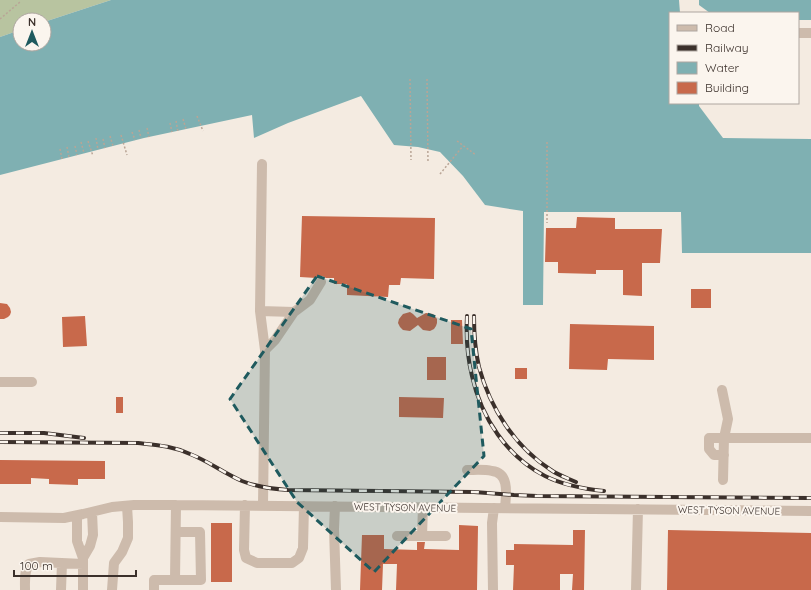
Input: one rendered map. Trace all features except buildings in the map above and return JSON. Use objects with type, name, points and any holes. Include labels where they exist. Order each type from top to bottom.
[{"type":"street","points":[[799,33],[811,33]]},
{"type":"street","points":[[262,164],[260,311],[265,350],[263,505]]},
{"type":"street","points":[[265,350],[275,340],[294,312],[310,300],[320,282]]},
{"type":"street","points":[[260,311],[294,312]]},
{"type":"street","points":[[0,382],[32,382]]},
{"type":"street","points":[[722,390],[728,420],[724,438],[723,480]]},
{"type":"street","points":[[724,455],[714,455],[709,449],[709,438],[811,438]]},
{"type":"street","points":[[467,470],[493,471],[501,475],[506,487],[506,508]]},
{"type":"street","points":[[175,580],[176,505]]},
{"type":"street","name":"WEST TYSON AVENUE","points":[[0,518],[64,518],[112,507],[176,505],[811,511]]},
{"type":"street","points":[[245,505],[244,550],[246,558],[257,563],[292,564],[299,558],[303,548],[304,506]]},
{"type":"street","points":[[112,590],[114,563],[122,552],[128,538],[127,506]]},
{"type":"street","points":[[335,506],[334,530],[336,590]]},
{"type":"street","points":[[422,536],[423,507]]},
{"type":"street","points":[[493,590],[492,523],[494,508]]},
{"type":"street","points":[[636,590],[638,509]]},
{"type":"street","points":[[83,561],[93,536],[92,512]]},
{"type":"street","points":[[77,516],[77,541],[83,561],[83,590]]},
{"type":"street","points":[[154,590],[154,580],[201,580],[200,532],[176,532]]},
{"type":"street","points":[[398,536],[446,536]]},
{"type":"street","points":[[25,590],[25,574],[29,564],[40,562],[62,563],[83,561]]},
{"type":"street","points":[[61,590],[62,563]]},
{"type":"path","points":[[0,19],[20,2]]},
{"type":"path","points":[[410,79],[411,160]]},
{"type":"path","points":[[427,79],[428,163]]},
{"type":"path","points":[[197,116],[202,131]]},
{"type":"path","points":[[183,119],[186,129]]},
{"type":"path","points":[[176,121],[178,132]]},
{"type":"path","points":[[170,123],[172,132]]},
{"type":"path","points":[[147,128],[149,137]]},
{"type":"path","points":[[139,130],[141,138]]},
{"type":"path","points":[[132,132],[135,140]]},
{"type":"path","points":[[121,134],[127,155]]},
{"type":"path","points":[[110,136],[113,146]]},
{"type":"path","points":[[96,138],[98,150]]},
{"type":"path","points":[[103,139],[106,148]]},
{"type":"path","points":[[88,141],[93,156]]},
{"type":"path","points":[[457,141],[476,155]]},
{"type":"path","points":[[81,142],[84,153]]},
{"type":"path","points":[[547,142],[548,223]]},
{"type":"path","points":[[75,146],[77,155]]},
{"type":"path","points":[[440,174],[463,146]]},
{"type":"path","points":[[67,147],[69,157]]},
{"type":"path","points":[[60,149],[62,159]]},
{"type":"highlighted area","points":[[317,276],[471,329],[484,456],[374,572],[297,502],[230,399]]},
{"type":"green space","points":[[0,0],[111,0],[52,19],[52,12],[12,12],[12,33],[0,37]]},
{"type":"water","points":[[111,0],[679,0],[680,12],[669,12],[669,104],[699,104],[723,138],[811,139],[811,253],[682,253],[681,212],[544,212],[543,305],[523,305],[523,211],[485,205],[463,176],[440,152],[418,147],[394,145],[361,96],[288,123],[254,138],[252,115],[144,138],[0,175],[0,37],[12,33],[12,52],[52,52],[52,19]]},
{"type":"water","points":[[699,0],[811,0],[811,20],[799,20],[799,12],[709,12],[699,5]]},
{"type":"railway","points":[[467,316],[467,346],[476,391],[489,421],[508,447],[531,468],[545,476],[574,486],[604,491]]},
{"type":"railway","points":[[474,316],[475,342],[479,367],[497,412],[515,438],[538,461],[551,470],[576,482]]},
{"type":"railway","points":[[0,433],[44,433],[84,438]]},
{"type":"railway","points":[[0,442],[138,443],[164,446],[184,451],[242,481],[265,487],[288,490],[474,492],[537,496],[811,498]]}]
